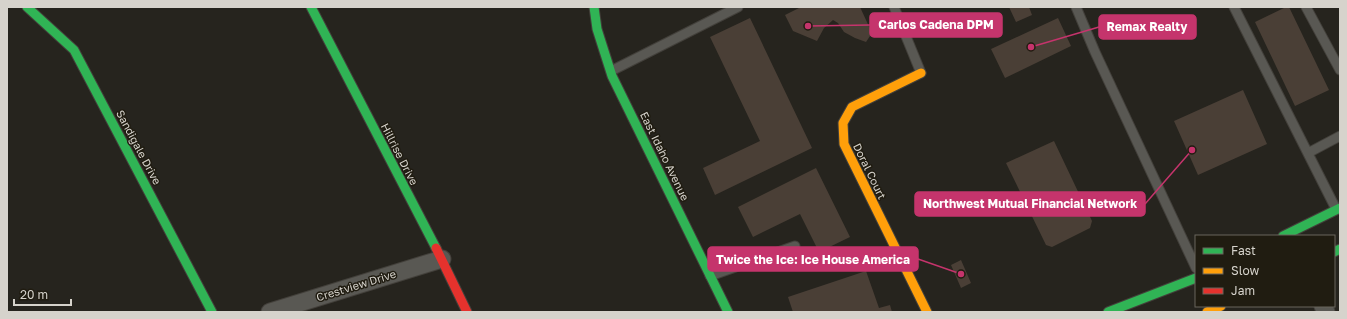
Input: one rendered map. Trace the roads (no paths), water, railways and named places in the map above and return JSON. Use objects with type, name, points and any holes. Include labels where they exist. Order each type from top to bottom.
[{"type":"street","name":"Sandigale Drive","points":[[27,7],[74,50],[212,312]]},
{"type":"street","name":"Hillrise Drive","points":[[311,7],[442,259],[467,312]]},
{"type":"street","name":"East Idaho Avenue","points":[[594,7],[597,29],[611,71],[728,312]]},
{"type":"street","name":"Doral Court","points":[[921,73],[852,107],[842,123],[844,144],[927,312]]},
{"type":"street","points":[[1285,235],[1338,209]]},
{"type":"street","name":"Crestview Drive","points":[[270,312],[442,259]]},
{"type":"street","points":[[1108,312],[1195,278]]},
{"type":"lane","points":[[611,71],[738,7]]},
{"type":"lane","points":[[894,7],[921,73]]},
{"type":"lane","points":[[1076,7],[1195,266]]},
{"type":"lane","points":[[1234,7],[1338,209]]},
{"type":"lane","points":[[1306,7],[1340,70]]},
{"type":"lane","points":[[1308,153],[1340,136]]},
{"type":"lane","points":[[710,276],[795,246]]},
{"type":"place","name":"Carlos Cadena DPM","points":[[808,26]]},
{"type":"place","name":"Remax Realty","points":[[1031,47]]},
{"type":"place","name":"Northwest Mutual Financial Network","points":[[1192,150]]},
{"type":"place","name":"Twice the Ice: Ice House America","points":[[961,274]]}]
